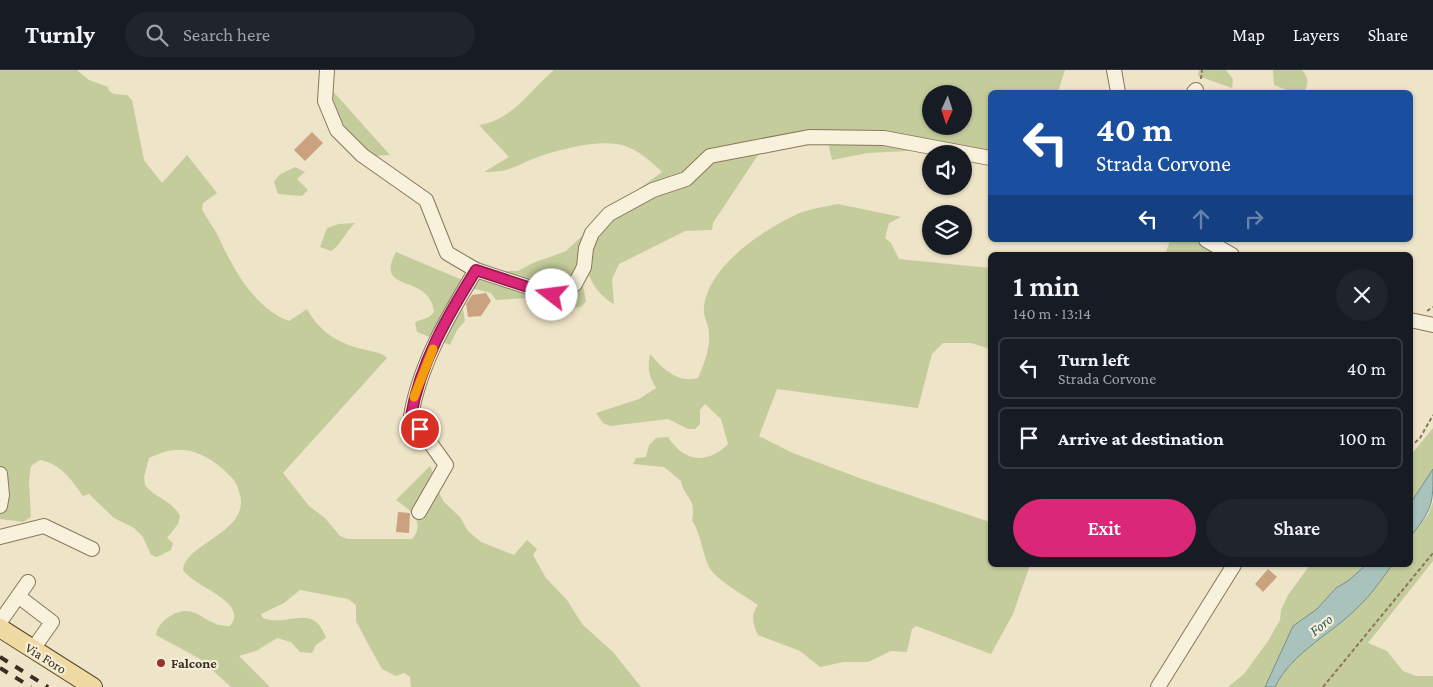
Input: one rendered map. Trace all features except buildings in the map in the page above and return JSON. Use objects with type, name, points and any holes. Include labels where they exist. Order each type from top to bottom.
[{"type":"main road","name":"Via Foro","points":[[0,628],[93,687]]},
{"type":"street","points":[[327,70],[325,101],[337,130],[362,155],[426,200],[447,253],[476,270],[552,295],[575,284],[584,266],[586,248],[592,233],[609,214],[653,190],[686,178],[710,156],[809,137],[884,138],[988,158]]},
{"type":"street","points":[[1114,70],[1118,90]]},
{"type":"street","points":[[1209,242],[1227,252]]},
{"type":"street","points":[[419,512],[446,464],[411,416],[414,395],[445,325],[476,270]]},
{"type":"street","points":[[1413,321],[1433,325]]},
{"type":"street","points":[[0,474],[2,495],[0,506]]},
{"type":"street","points":[[0,537],[44,526],[92,549]]},
{"type":"street","points":[[1158,687],[1233,567]]},
{"type":"street","points":[[0,622],[28,582]]},
{"type":"street","points":[[18,596],[52,622],[33,649]]},
{"type":"path","points":[[1413,444],[1420,438],[1433,415]]},
{"type":"path","points":[[1323,687],[1433,553]]},
{"type":"green space","points":[[0,70],[77,70],[89,80],[108,87],[109,91],[114,94],[127,95],[132,100],[144,160],[162,183],[187,155],[217,193],[203,203],[202,209],[230,261],[255,296],[276,315],[289,321],[307,309],[317,324],[337,340],[379,353],[387,358],[283,473],[309,506],[325,518],[340,536],[348,539],[412,539],[418,527],[417,522],[411,512],[396,500],[430,466],[437,489],[444,502],[460,517],[468,531],[481,542],[514,555],[527,540],[537,549],[533,555],[546,578],[567,600],[582,624],[613,652],[641,687],[411,687],[410,677],[404,673],[396,676],[382,669],[356,621],[356,605],[348,599],[300,590],[284,603],[261,614],[263,618],[282,620],[307,618],[321,627],[326,638],[316,645],[312,653],[300,652],[291,642],[277,638],[256,651],[239,656],[270,687],[231,687],[200,659],[156,635],[157,630],[166,619],[176,613],[192,612],[213,623],[230,626],[234,617],[233,610],[227,602],[189,577],[183,570],[186,561],[194,553],[227,528],[235,519],[240,508],[240,495],[234,480],[215,462],[194,452],[171,451],[149,458],[144,477],[145,485],[154,494],[173,506],[180,516],[178,524],[167,538],[173,543],[171,550],[157,557],[151,555],[143,537],[134,528],[114,518],[89,494],[83,496],[70,478],[60,469],[40,460],[31,466],[29,481],[31,517],[23,522],[0,519]]},
{"type":"green space","points":[[554,70],[1065,70],[1059,90],[988,90],[988,155],[972,153],[972,145],[922,145],[907,151],[868,153],[832,160],[828,141],[762,149],[713,223],[712,230],[685,231],[619,264],[612,279],[614,304],[598,291],[588,273],[577,272],[583,286],[586,301],[582,306],[575,308],[555,275],[537,282],[528,298],[496,300],[491,293],[471,288],[462,303],[465,321],[457,330],[450,345],[417,332],[415,322],[429,317],[434,312],[430,300],[423,292],[397,279],[392,274],[391,265],[396,252],[467,282],[474,271],[464,256],[504,271],[518,271],[533,263],[566,251],[610,210],[662,172],[635,150],[625,146],[605,143],[569,148],[538,157],[507,170],[484,172],[509,157],[479,125],[502,117],[512,110]]},
{"type":"green space","points":[[1199,70],[1226,70],[1233,79],[1232,88],[1198,76]]},
{"type":"green space","points":[[1273,70],[1302,70],[1308,81],[1305,90],[1286,90],[1274,85]]},
{"type":"green space","points":[[330,88],[390,155],[373,156],[357,142],[340,118]]},
{"type":"green space","points":[[295,167],[305,172],[297,179],[308,190],[302,196],[278,194],[274,182],[279,175]]},
{"type":"green space","points":[[838,204],[901,217],[889,223],[885,238],[891,243],[899,259],[988,268],[988,348],[971,343],[943,343],[932,354],[918,408],[777,389],[759,436],[793,453],[862,479],[988,521],[988,567],[1029,567],[1013,614],[991,654],[916,626],[912,629],[907,652],[891,651],[868,662],[844,662],[820,667],[800,651],[758,635],[753,620],[755,609],[758,605],[724,582],[709,567],[692,520],[692,502],[681,481],[664,467],[633,464],[636,458],[646,457],[649,445],[656,438],[668,437],[681,452],[696,458],[704,458],[720,451],[728,444],[721,419],[705,404],[700,410],[700,424],[695,429],[688,429],[668,419],[610,426],[603,423],[596,413],[639,399],[656,388],[649,372],[650,354],[665,369],[677,377],[684,379],[698,378],[705,359],[709,339],[704,310],[707,293],[715,279],[737,253],[751,242],[793,216],[815,208]]},
{"type":"green space","points":[[355,223],[331,251],[320,247],[327,228],[339,224]]},
{"type":"green space","points":[[1169,242],[1201,242],[1219,252],[1166,252]]},
{"type":"green space","points":[[1433,428],[1433,469],[1413,499],[1413,452]]},
{"type":"green space","points":[[1433,502],[1433,561],[1368,643],[1387,651],[1403,671],[1416,676],[1433,676],[1433,687],[1275,687],[1282,675],[1302,653],[1348,617],[1363,602],[1391,567],[1413,567],[1413,533],[1429,513]]},
{"type":"green space","points":[[1309,567],[1364,567],[1348,581],[1336,588],[1317,609],[1293,626],[1265,687],[1228,687],[1244,674],[1268,641],[1280,620],[1281,610],[1288,595]]},
{"type":"water","points":[[1433,469],[1433,491],[1430,506],[1413,533],[1413,499]]},
{"type":"water","name":"Foro","points":[[1364,567],[1391,567],[1363,602],[1348,617],[1302,653],[1282,675],[1275,687],[1265,687],[1293,626],[1317,609],[1336,588],[1348,581]]},
{"type":"railway","points":[[0,657],[48,687]]},
{"type":"railway","points":[[0,668],[31,687]]},
{"type":"slow traffic","points":[[414,397],[433,349]]},
{"type":"place","name":"Falcone","points":[[161,663]]},
{"type":"route","points":[[420,429],[411,416],[414,395],[429,357],[459,298],[476,270],[552,295]]}]
